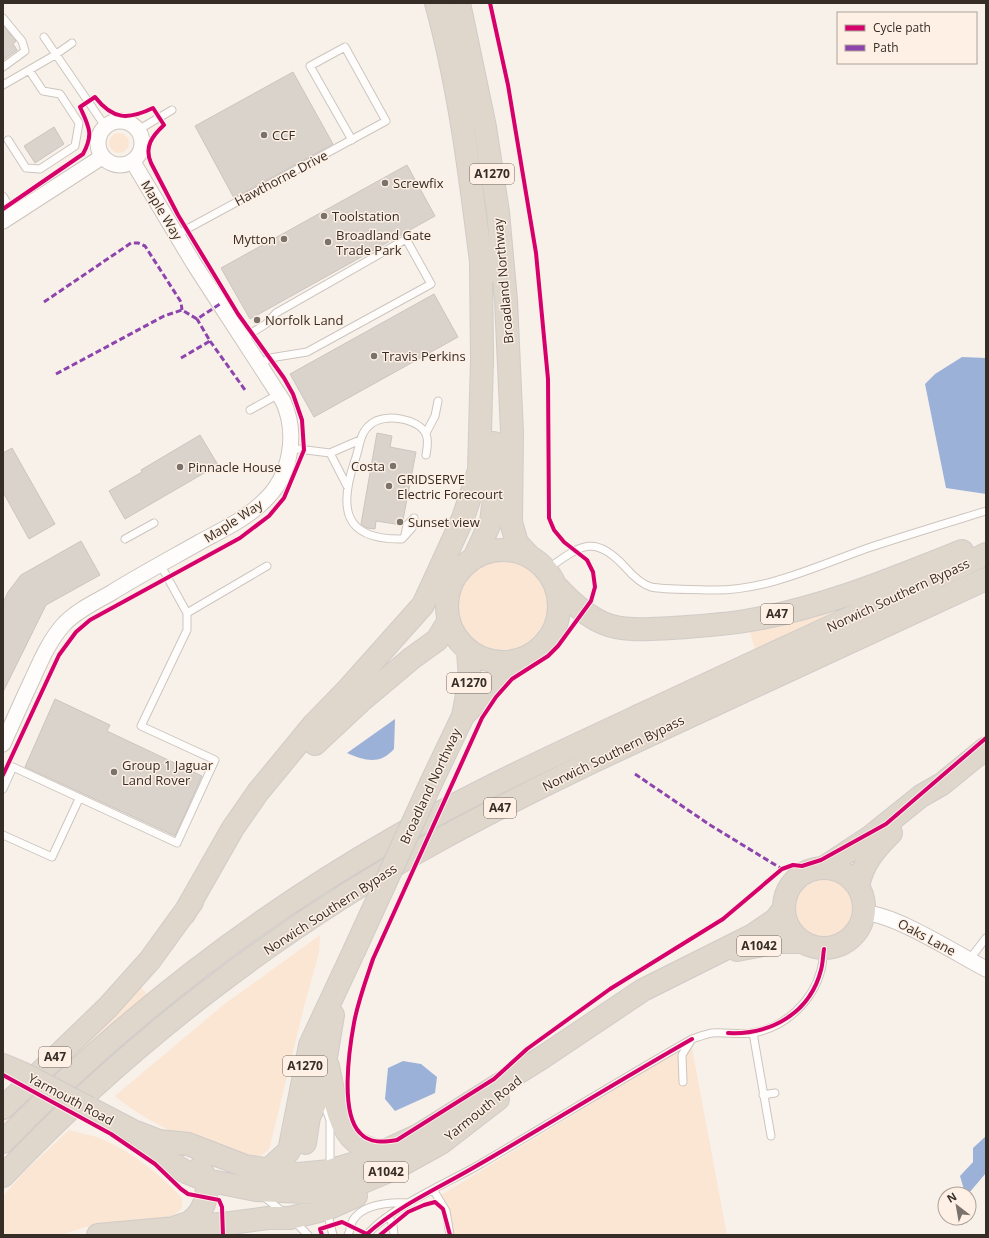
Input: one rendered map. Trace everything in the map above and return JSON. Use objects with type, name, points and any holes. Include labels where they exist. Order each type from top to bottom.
[{"type":"highway","name":"Broadland Northway","points":[[436,3],[459,108],[472,184],[492,342],[494,499],[491,521],[474,558]]},
{"type":"highway","name":"Broadland Northway","points":[[459,3],[485,127],[498,212],[506,300],[512,433],[511,522],[517,543],[545,571]]},
{"type":"highway","name":"A47","points":[[184,914],[226,841],[258,792],[314,724],[349,688],[423,605],[463,518],[479,470],[482,359],[481,264]]},
{"type":"highway","name":"A47","points":[[545,571],[584,612],[604,623],[617,627],[654,629],[697,626],[745,621],[793,610],[849,594],[986,540]]},
{"type":"highway","points":[[492,551],[511,551],[545,571],[559,608],[557,623],[551,637],[541,648],[529,657],[514,662],[490,661],[468,651],[459,642],[448,622],[447,598],[450,586],[456,575],[474,558],[492,551]]},
{"type":"highway","name":"Norwich Southern Bypass","points":[[3,1142],[68,1078],[112,1040],[196,972],[277,912],[396,837],[494,785],[596,736],[986,554]]},
{"type":"highway","name":"Norwich Southern Bypass","points":[[3,1176],[93,1088],[181,1014],[265,950],[346,896],[438,841],[530,792],[651,734],[986,580]]},
{"type":"highway","name":"A47","points":[[3,1108],[108,1007],[150,960],[283,778],[325,734],[362,700],[412,658],[437,640],[448,622]]},
{"type":"highway","name":"Broadland Northway","points":[[303,1190],[289,1151],[310,1045],[339,987],[463,716],[470,679],[468,651]]},
{"type":"highway","name":"Broadland Northway","points":[[463,716],[514,662]]},
{"type":"highway","points":[[823,868],[840,872],[850,878],[858,887],[863,900],[865,913],[860,927],[851,939],[838,946],[824,948],[801,942],[788,926],[783,910],[783,900],[788,888],[797,878],[806,872],[823,868],[870,838],[922,796],[942,784],[986,748]]},
{"type":"highway","points":[[858,887],[864,867],[879,845],[900,824],[926,802],[942,784]]},
{"type":"highway","name":"Yarmouth Road","points":[[5,1065],[133,1131],[159,1140],[188,1144],[303,1190],[419,1134],[544,1057],[643,990],[718,954],[752,935],[775,920],[783,910]]},
{"type":"highway","name":"Yarmouth Road","points":[[718,954],[778,942],[801,942]]},
{"type":"highway","name":"Broadland Northway","points":[[303,1190],[310,1117],[320,1093],[325,1055],[339,987]]},
{"type":"highway","name":"Broadland Northway","points":[[325,1055],[341,1118],[348,1135],[356,1142],[367,1148],[384,1152]]},
{"type":"highway","name":"Yarmouth Road","points":[[133,1131],[164,1158],[186,1172],[206,1180],[303,1190],[351,1187],[396,1168],[441,1143],[487,1109],[544,1057]]},
{"type":"highway","points":[[159,1140],[198,1165],[206,1180],[206,1196],[199,1213],[190,1222],[171,1229]]},
{"type":"highway","points":[[98,1235],[171,1229],[303,1190]]},
{"type":"street","points":[[119,120],[133,125],[138,130],[141,136],[141,150],[133,162],[125,165],[116,165],[108,163],[102,157],[97,147],[97,141],[105,126],[119,120]]},
{"type":"street","points":[[9,217],[102,157]]},
{"type":"street","name":"Maple Way","points":[[3,744],[46,651],[61,628],[77,613],[160,564],[225,529],[265,501],[280,482],[285,471],[292,436],[287,408],[177,235],[133,162]]},
{"type":"street","name":"Oaks Lane","points":[[865,913],[873,913],[891,919],[986,969]]},
{"type":"lane","points":[[3,18],[22,42],[25,51],[3,67]]},
{"type":"lane","points":[[44,37],[105,126]]},
{"type":"lane","points":[[3,86],[72,43]]},
{"type":"lane","name":"Hawthorne Drive","points":[[177,235],[352,140],[386,121],[345,47],[310,66],[352,140]]},
{"type":"lane","points":[[8,140],[26,168],[40,169],[75,146],[79,123],[60,94],[43,91],[29,70]]},
{"type":"lane","points":[[138,130],[172,110]]},
{"type":"lane","points":[[3,196],[9,217]]},
{"type":"lane","points":[[243,338],[266,324],[276,313],[406,239],[431,284],[307,352],[270,358],[260,364]]},
{"type":"lane","points":[[250,410],[279,394]]},
{"type":"lane","points":[[426,455],[428,443],[426,433],[435,416],[438,401]]},
{"type":"lane","points":[[412,528],[404,537],[389,539],[366,534],[358,530],[350,518],[346,502],[347,486],[360,440],[371,424],[380,419],[407,420],[426,433]]},
{"type":"lane","points":[[290,448],[330,453],[360,440]]},
{"type":"lane","points":[[330,453],[347,486]]},
{"type":"lane","points":[[545,571],[575,550],[586,546],[597,546],[610,552],[634,577],[651,586],[730,591],[762,586],[881,544],[986,511]]},
{"type":"lane","points":[[404,537],[407,525],[414,518]]},
{"type":"lane","points":[[125,539],[154,523]]},
{"type":"lane","points":[[3,789],[13,767],[177,843],[215,760],[141,726],[188,630],[187,613],[160,564]]},
{"type":"lane","points":[[187,613],[267,566]]},
{"type":"lane","points":[[3,835],[52,857],[79,798]]},
{"type":"lane","points":[[969,960],[986,938]]},
{"type":"lane","points":[[367,1235],[388,1217],[411,1203],[692,1039],[712,1033],[753,1033],[771,1028],[792,1015],[806,1002],[821,970],[824,948]]},
{"type":"lane","points":[[753,1033],[771,1136]]},
{"type":"lane","points":[[683,1082],[682,1055],[692,1039]]},
{"type":"lane","points":[[308,1235],[303,1190],[330,1120],[320,1093]]},
{"type":"lane","points":[[763,1095],[775,1093]]},
{"type":"lane","points":[[303,1190],[333,1235]]},
{"type":"lane","points":[[434,1190],[446,1211],[450,1235]]},
{"type":"lane","points":[[348,1235],[354,1220],[376,1205],[391,1202],[411,1203]]},
{"type":"lane","points":[[388,1217],[393,1225],[394,1235]]},
{"type":"shaded area","points":[[119,133],[126,136],[129,143],[126,150],[119,153],[112,150],[109,143],[112,136]]},
{"type":"shaded area","points":[[504,560],[522,563],[537,573],[547,588],[550,606],[547,624],[537,639],[522,649],[504,652],[486,649],[471,639],[461,624],[458,606],[461,588],[471,573],[486,563]]},
{"type":"shaded area","points":[[920,576],[756,653],[749,629]]},
{"type":"shaded area","points":[[825,880],[842,885],[850,893],[855,910],[850,927],[842,935],[825,940],[808,935],[800,927],[795,910],[800,893],[808,885]]},
{"type":"shaded area","points":[[320,935],[319,953],[304,1007],[269,1150],[255,1160],[228,1155],[169,1130],[140,1114],[115,1096],[223,1005]]},
{"type":"shaded area","points":[[139,985],[148,995],[3,1129],[3,1119],[16,1105]]},
{"type":"shaded area","points":[[692,1048],[727,1235],[454,1235],[451,1216],[441,1195],[672,1055]]},
{"type":"shaded area","points":[[69,1130],[102,1139],[135,1157],[155,1172],[182,1198],[182,1208],[174,1215],[158,1221],[86,1227],[61,1235],[3,1235],[3,1196],[26,1170]]},
{"type":"water","points":[[962,357],[986,358],[986,494],[946,488],[925,384],[935,374]]},
{"type":"water","points":[[395,719],[394,749],[389,754],[383,758],[372,760],[360,758],[347,753]]},
{"type":"water","points":[[403,1061],[421,1064],[437,1077],[435,1093],[395,1111],[385,1099],[388,1068]]},
{"type":"water","points":[[986,1136],[986,1173],[975,1186],[963,1186],[960,1176],[973,1162],[973,1148]]},
{"type":"building","points":[[3,26],[16,41],[13,44],[17,50],[3,60]]},
{"type":"building","name":"CCF","points":[[293,72],[333,144],[234,198],[195,126]]},
{"type":"building","points":[[54,127],[64,144],[35,163],[24,146]]},
{"type":"building","name":"Broadland Gate Trade Park","points":[[407,165],[435,216],[250,319],[221,268]]},
{"type":"building","name":"Travis Perkins","points":[[434,294],[458,337],[314,417],[290,374]]},
{"type":"building","name":"GRIDSERVE Electric Forecourt","points":[[377,433],[392,436],[390,447],[416,452],[402,525],[376,521],[375,529],[367,528],[361,524]]},
{"type":"building","name":"Pinnacle House","points":[[200,435],[218,465],[125,519],[109,491]]},
{"type":"building","points":[[12,448],[55,524],[29,539],[3,492],[3,453]]},
{"type":"building","points":[[81,541],[100,575],[46,605],[3,692],[3,603],[8,592],[21,575]]},
{"type":"building","name":"Group 1 Jaguar Land Rover","points":[[55,699],[110,725],[107,731],[202,776],[175,836],[25,767]]},
{"type":"marked path","points":[[44,302],[131,243],[138,243],[145,246],[181,302],[182,310]]},
{"type":"marked path","points":[[56,374],[164,316],[182,310],[197,319],[220,304]]},
{"type":"marked path","points":[[181,358],[210,341],[197,319]]},
{"type":"marked path","points":[[210,341],[245,390]]},
{"type":"marked path","points":[[635,774],[710,825],[782,869]]},
{"type":"cycle path","points":[[490,3],[508,85],[536,253],[548,379],[549,518],[554,530],[564,542],[587,560],[593,572],[595,587],[591,601],[558,646],[548,656],[512,679],[496,697],[482,718],[373,959],[362,991],[356,1015],[348,1064],[348,1097],[350,1111],[354,1124],[360,1133],[364,1137],[373,1141],[382,1142],[397,1140],[494,1079],[527,1049],[610,989],[723,919],[782,869],[793,865],[802,866],[821,860],[886,824],[986,738]]},
{"type":"cycle path","points":[[3,209],[83,154],[88,141],[89,130],[80,107],[95,97],[108,110],[121,116],[136,115],[153,108],[164,125],[150,142],[148,152],[151,163],[178,215],[238,314],[284,378],[293,394],[302,420],[304,450],[284,498],[269,516],[240,538],[90,620],[76,632],[59,655],[3,775]]},
{"type":"cycle path","points":[[728,1033],[744,1033],[759,1030],[773,1025],[798,1009],[808,998],[816,985],[822,967],[824,949]]},
{"type":"cycle path","points":[[367,1234],[406,1205],[478,1165],[692,1039]]},
{"type":"cycle path","points":[[3,1075],[111,1134],[155,1164],[188,1194],[219,1200],[222,1207],[223,1235]]},
{"type":"cycle path","points":[[380,1235],[408,1212],[435,1202],[443,1209],[450,1235]]},
{"type":"cycle path","points":[[322,1235],[320,1229],[342,1222],[369,1235]]},
{"type":"place","name":"CCF","points":[[264,135]]},
{"type":"place","name":"Screwfix","points":[[385,183]]},
{"type":"place","name":"Toolstation","points":[[324,216]]},
{"type":"place","name":"Mytton","points":[[284,239]]},
{"type":"place","name":"Broadland Gate Trade Park","points":[[328,242]]},
{"type":"place","name":"Norfolk Land","points":[[257,320]]},
{"type":"place","name":"Travis Perkins","points":[[374,356]]},
{"type":"place","name":"Costa","points":[[393,466]]},
{"type":"place","name":"Pinnacle House","points":[[180,467]]},
{"type":"place","name":"GRIDSERVE Electric Forecourt","points":[[389,486]]},
{"type":"place","name":"Sunset view","points":[[400,522]]},
{"type":"place","name":"Group 1 Jaguar Land Rover","points":[[114,772]]}]
